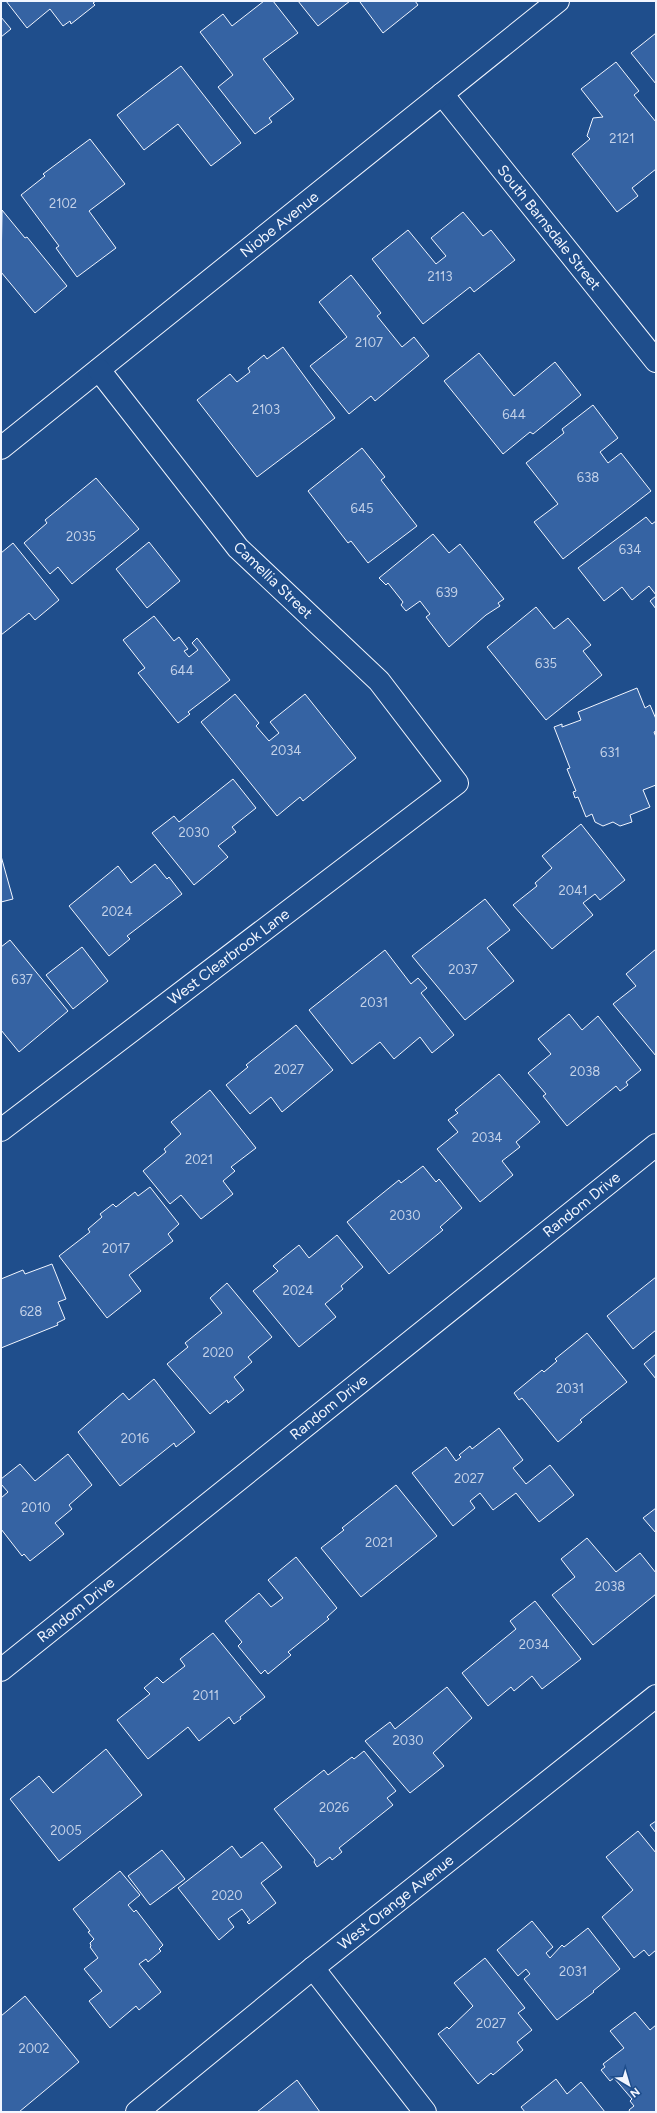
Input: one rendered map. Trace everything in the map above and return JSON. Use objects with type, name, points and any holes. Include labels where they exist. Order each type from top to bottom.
[{"type":"street","name":"Niobe Avenue","points":[[1,448],[558,1]]},
{"type":"street","name":"South Barnsdale Street","points":[[442,94],[656,361]]},
{"type":"street","name":"Camellia Street","points":[[99,370],[238,548],[379,681],[457,783]]},
{"type":"street","name":"West Clearbrook Lane","points":[[1,1130],[457,783]]},
{"type":"street","name":"Random Drive","points":[[1,1670],[656,1145]]},
{"type":"street","name":"West Orange Avenue","points":[[137,2112],[313,1968],[656,1696]]},
{"type":"street","points":[[313,1968],[424,2112]]},
{"type":"building","points":[[6,1],[96,1],[93,3],[95,5],[71,24],[70,21],[63,26],[50,9],[27,28]]},
{"type":"building","points":[[264,1],[273,1],[298,33],[263,59],[294,99],[269,118],[272,122],[255,134],[218,87],[233,75],[200,32],[223,14],[232,26]]},
{"type":"building","points":[[298,1],[350,1],[318,26]]},
{"type":"building","points":[[415,1],[418,5],[383,33],[360,2]]},
{"type":"building","points":[[1,17],[11,29],[1,37]]},
{"type":"building","points":[[656,33],[656,84],[631,53]]},
{"type":"building","points":[[616,62],[639,91],[634,95],[656,122],[656,169],[632,188],[638,196],[617,212],[572,154],[590,139],[587,136],[593,118],[603,117],[581,89]]},
{"type":"building","points":[[181,66],[241,143],[211,166],[178,124],[144,150],[117,115]]},
{"type":"building","points":[[90,139],[125,184],[89,211],[116,248],[77,277],[56,248],[59,246],[21,195],[45,176],[43,174]]},
{"type":"building","points":[[2,210],[25,238],[27,237],[67,286],[35,313],[1,272]]},
{"type":"building","points":[[463,212],[483,236],[491,230],[515,260],[474,292],[470,287],[423,324],[372,259],[408,230],[436,264],[446,256],[431,238]]},
{"type":"building","points":[[351,275],[381,313],[377,316],[402,347],[414,337],[429,356],[375,401],[371,396],[349,414],[310,366],[347,337],[319,302]]},
{"type":"building","points":[[283,347],[335,418],[257,477],[197,400],[230,374],[237,382],[250,372],[248,368],[264,355],[267,359]]},
{"type":"building","points":[[479,353],[514,396],[555,362],[581,395],[533,434],[530,432],[503,454],[444,381]]},
{"type":"building","points":[[593,405],[618,438],[600,452],[608,463],[621,453],[651,491],[563,559],[534,522],[558,504],[526,463],[564,433],[562,429]]},
{"type":"building","points":[[362,448],[385,477],[381,480],[417,526],[368,563],[351,541],[348,543],[308,491]]},
{"type":"building","points":[[96,478],[139,529],[72,584],[58,567],[50,574],[24,543],[47,523],[45,520]]},
{"type":"building","points":[[646,517],[652,524],[656,521],[656,595],[649,586],[632,600],[622,587],[604,601],[578,568]]},
{"type":"building","points":[[433,534],[449,553],[460,544],[504,599],[498,603],[500,606],[486,615],[449,647],[426,617],[430,614],[420,601],[406,611],[401,605],[403,602],[388,583],[386,585],[379,578]]},
{"type":"building","points":[[149,542],[180,581],[147,608],[116,569]]},
{"type":"building","points":[[13,543],[59,600],[35,620],[29,613],[1,635],[1,553]]},
{"type":"building","points":[[656,596],[656,609],[650,601]]},
{"type":"building","points":[[536,607],[554,629],[568,618],[591,645],[583,651],[602,675],[546,720],[487,647]]},
{"type":"building","points":[[154,616],[174,641],[179,637],[188,649],[184,651],[189,657],[198,650],[192,643],[197,638],[230,680],[188,712],[190,714],[178,723],[138,673],[145,668],[123,640]]},
{"type":"building","points":[[637,688],[645,708],[650,705],[656,719],[656,731],[654,732],[656,737],[656,785],[643,790],[650,807],[630,815],[632,822],[620,826],[613,822],[603,826],[595,822],[592,814],[586,817],[578,797],[575,798],[573,792],[576,791],[567,769],[570,768],[554,727],[562,724],[562,727],[581,720],[578,712]]},
{"type":"building","points":[[235,694],[259,723],[256,726],[269,741],[279,733],[270,722],[305,694],[356,758],[303,801],[300,797],[277,816],[201,722]]},
{"type":"building","points":[[233,779],[256,808],[232,827],[236,832],[218,846],[228,857],[194,885],[152,833],[174,816],[179,822]]},
{"type":"building","points":[[581,824],[625,880],[600,900],[595,894],[583,903],[593,915],[552,949],[513,905],[537,886],[535,883],[552,868],[542,856]]},
{"type":"building","points":[[1,856],[13,899],[1,902]]},
{"type":"building","points":[[155,864],[167,879],[169,877],[182,894],[127,936],[130,939],[109,956],[69,906],[118,866],[131,883]]},
{"type":"building","points":[[485,899],[510,930],[487,948],[514,981],[465,1020],[412,956]]},
{"type":"building","points":[[10,940],[68,1011],[19,1052],[1,1030],[1,947]]},
{"type":"building","points":[[82,947],[108,981],[73,1009],[46,975]]},
{"type":"building","points":[[656,949],[656,1056],[613,1004],[636,986],[626,974]]},
{"type":"building","points":[[385,950],[411,984],[418,978],[427,988],[421,993],[454,1035],[432,1053],[420,1037],[394,1059],[380,1042],[352,1064],[309,1010]]},
{"type":"building","points":[[569,1014],[582,1030],[598,1016],[641,1070],[626,1082],[628,1085],[620,1091],[616,1086],[567,1126],[543,1096],[546,1094],[528,1073],[551,1054],[538,1039]]},
{"type":"building","points":[[296,1025],[333,1070],[282,1112],[271,1097],[250,1114],[226,1085],[248,1067],[246,1065]]},
{"type":"building","points":[[499,1074],[540,1122],[516,1142],[520,1147],[502,1161],[513,1175],[480,1202],[437,1149],[458,1132],[448,1120],[458,1113],[455,1110]]},
{"type":"building","points":[[210,1090],[256,1148],[231,1167],[235,1171],[223,1181],[233,1194],[201,1219],[181,1195],[170,1204],[143,1171],[166,1152],[164,1149],[181,1134],[171,1122]]},
{"type":"building","points":[[423,1166],[436,1182],[439,1179],[462,1208],[440,1227],[443,1230],[389,1274],[347,1222],[399,1180],[401,1183]]},
{"type":"building","points":[[150,1187],[179,1224],[168,1234],[173,1241],[129,1275],[141,1291],[107,1318],[59,1256],[90,1232],[88,1229],[102,1217],[100,1214],[113,1204],[116,1207],[135,1192],[138,1196]]},
{"type":"building","points":[[337,1235],[363,1267],[341,1286],[343,1289],[325,1304],[336,1317],[299,1347],[253,1291],[278,1271],[273,1266],[299,1245],[309,1258]]},
{"type":"building","points":[[52,1264],[66,1299],[58,1302],[65,1319],[57,1323],[58,1325],[1,1348],[1,1279],[23,1270],[25,1274]]},
{"type":"building","points":[[656,1277],[656,1330],[633,1349],[607,1316]]},
{"type":"building","points":[[227,1283],[272,1337],[248,1357],[252,1362],[234,1377],[244,1390],[228,1403],[227,1400],[210,1414],[167,1364],[188,1347],[185,1343],[222,1313],[210,1298]]},
{"type":"building","points":[[587,1333],[627,1382],[580,1420],[582,1422],[558,1442],[522,1398],[519,1400],[514,1393],[542,1370],[544,1372],[557,1361],[555,1359]]},
{"type":"building","points":[[656,1354],[656,1379],[644,1364]]},
{"type":"building","points":[[154,1379],[195,1432],[176,1447],[174,1443],[120,1486],[78,1432],[123,1393],[129,1400]]},
{"type":"building","points":[[499,1428],[523,1460],[513,1468],[526,1484],[550,1465],[574,1495],[539,1522],[516,1493],[493,1510],[480,1493],[470,1501],[475,1508],[453,1526],[412,1473],[446,1447],[456,1461],[461,1457],[459,1455],[470,1446],[472,1449]]},
{"type":"building","points":[[68,1454],[92,1485],[69,1505],[72,1509],[55,1523],[64,1534],[30,1561],[24,1554],[22,1556],[1,1529],[1,1498],[8,1492],[1,1484],[1,1479],[20,1464],[35,1481]]},
{"type":"building","points":[[396,1485],[437,1536],[361,1597],[321,1548],[344,1530],[342,1528]]},
{"type":"building","points":[[656,1508],[656,1533],[643,1518]]},
{"type":"building","points":[[587,1538],[616,1572],[640,1553],[656,1573],[656,1594],[593,1645],[552,1595],[575,1577],[561,1559]]},
{"type":"building","points":[[296,1557],[337,1608],[327,1617],[329,1619],[288,1652],[291,1655],[268,1674],[265,1670],[261,1674],[238,1646],[242,1642],[225,1621],[259,1593],[271,1607],[283,1598],[268,1580]]},
{"type":"building","points":[[535,1601],[581,1659],[542,1689],[532,1676],[514,1691],[511,1687],[488,1706],[462,1673],[516,1629],[510,1621]]},
{"type":"building","points":[[213,1633],[265,1697],[240,1717],[241,1719],[234,1724],[229,1717],[199,1741],[188,1727],[148,1759],[117,1720],[150,1694],[144,1688],[157,1677],[163,1683],[185,1666],[180,1659]]},
{"type":"building","points":[[447,1687],[472,1718],[433,1753],[444,1766],[410,1793],[365,1741],[390,1722],[395,1729]]},
{"type":"building","points":[[106,1749],[142,1795],[59,1861],[10,1799],[39,1776],[53,1793]]},
{"type":"building","points":[[364,1751],[396,1791],[387,1798],[393,1805],[339,1848],[342,1852],[332,1860],[330,1857],[317,1867],[314,1862],[315,1860],[274,1809],[324,1770],[328,1775],[352,1757],[354,1759]]},
{"type":"building","points":[[656,1821],[656,1833],[650,1825]]},
{"type":"building","points":[[638,1831],[656,1853],[656,1950],[649,1956],[644,1950],[634,1958],[602,1917],[633,1890],[606,1857]]},
{"type":"building","points":[[262,1842],[282,1867],[261,1883],[276,1903],[249,1924],[247,1922],[250,1920],[242,1909],[228,1919],[234,1927],[219,1940],[178,1888],[232,1846],[241,1858]]},
{"type":"building","points":[[162,1850],[185,1879],[150,1905],[128,1876]]},
{"type":"building","points":[[120,1871],[140,1895],[128,1905],[134,1912],[136,1910],[163,1945],[159,1949],[161,1951],[148,1962],[146,1959],[139,1964],[161,1992],[139,2010],[136,2006],[110,2028],[89,2001],[102,1991],[84,1969],[98,1958],[90,1947],[90,1943],[94,1939],[88,1932],[90,1931],[73,1909]]},
{"type":"building","points":[[532,1921],[553,1947],[546,1953],[550,1958],[562,1945],[564,1947],[588,1928],[620,1969],[593,1991],[594,1992],[557,2020],[524,1979],[530,1974],[526,1969],[518,1976],[497,1950]]},
{"type":"building","points":[[485,1958],[525,2008],[518,2013],[532,2030],[517,2042],[523,2050],[493,2075],[491,2073],[478,2084],[438,2034],[447,2027],[449,2029],[473,2006],[454,1983]]},
{"type":"building","points":[[25,1996],[79,2062],[19,2112],[1,2112],[1,2016]]},
{"type":"building","points":[[635,2012],[650,2030],[656,2025],[656,2112],[630,2112],[629,2110],[634,2106],[630,2101],[632,2099],[614,2078],[610,2081],[601,2070],[605,2067],[603,2064],[624,2048],[610,2031]]},
{"type":"building","points":[[556,2079],[567,2094],[581,2082],[605,2112],[525,2112],[521,2107]]},
{"type":"building","points":[[297,2080],[320,2112],[257,2112]]}]
